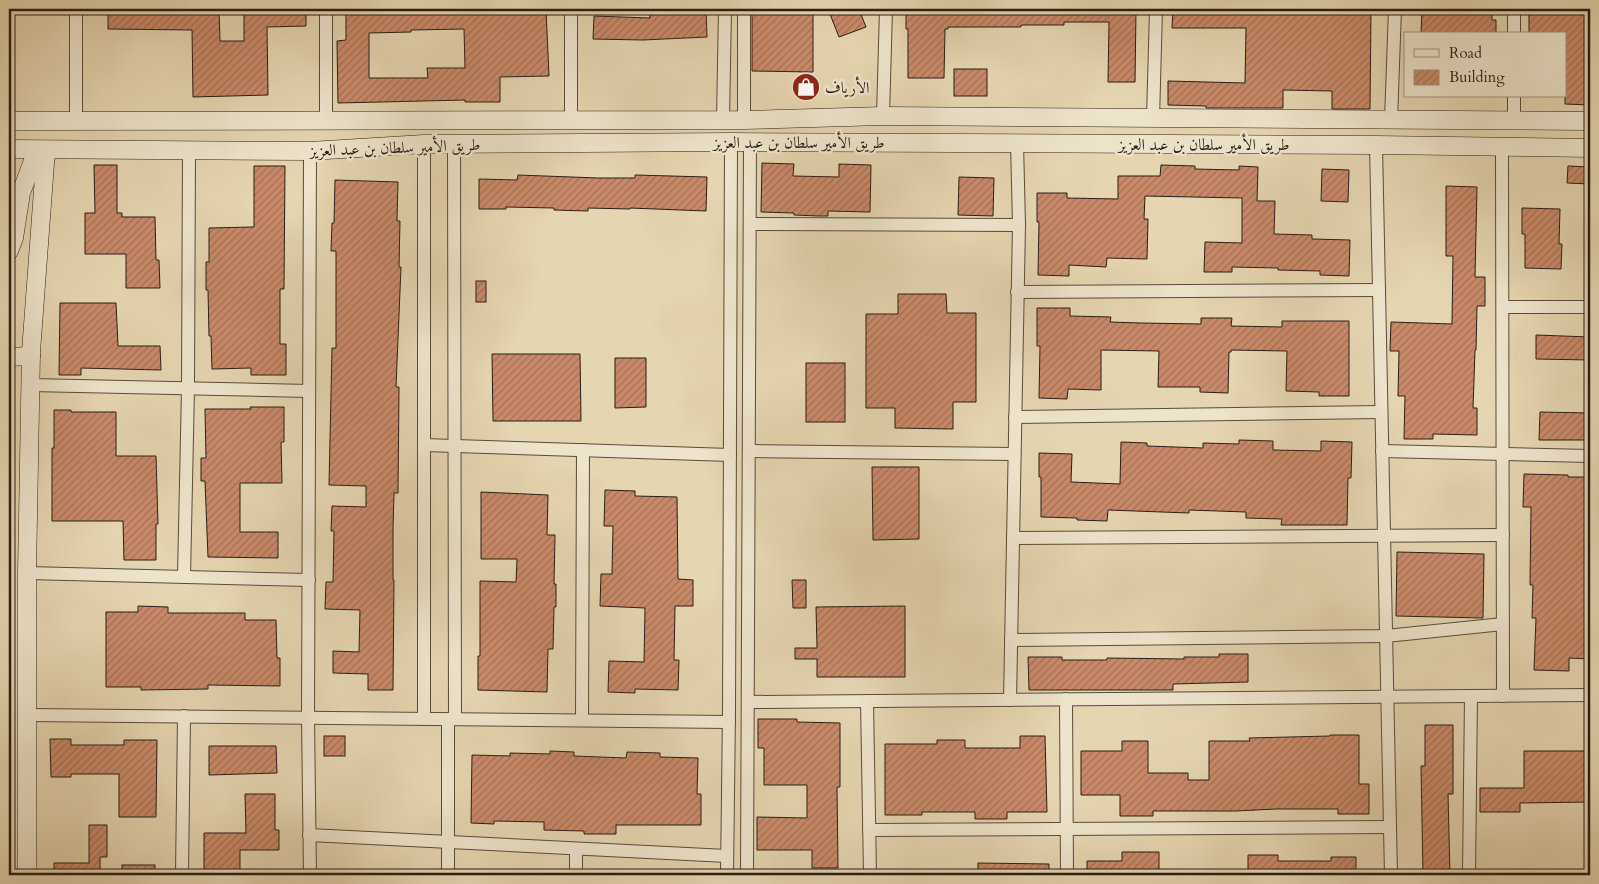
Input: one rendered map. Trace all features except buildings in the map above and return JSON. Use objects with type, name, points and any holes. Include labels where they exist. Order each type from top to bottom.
[{"type":"main road","name":"طريق الأمير سلطان بن عبد العزيز","points":[[9,121],[744,120],[883,116],[1514,122],[1590,121]]},
{"type":"main road","name":"طريق الأمير سلطان بن عبد العزيز","points":[[9,149],[310,151],[424,144],[731,142],[1376,145],[1590,148]]},
{"type":"main road","points":[[9,252],[14,238],[21,193],[41,150]]},
{"type":"main road","points":[[27,875],[27,573],[30,356],[41,150]]},
{"type":"main road","points":[[9,357],[30,356]]},
{"type":"street","points":[[76,9],[76,120]]},
{"type":"street","points":[[326,9],[326,120]]},
{"type":"street","points":[[571,9],[571,120]]},
{"type":"street","points":[[723,120],[725,9]]},
{"type":"street","points":[[744,9],[744,120]]},
{"type":"street","points":[[883,116],[886,9]]},
{"type":"street","points":[[1154,119],[1156,9]]},
{"type":"street","points":[[1390,120],[1395,9]]},
{"type":"street","points":[[1514,9],[1514,32]]},
{"type":"street","points":[[1514,98],[1514,122]]},
{"type":"street","points":[[727,875],[731,142]]},
{"type":"street","points":[[747,875],[750,142]]},
{"type":"street","points":[[1010,700],[1019,225],[1017,143]]},
{"type":"street","points":[[424,144],[424,719]]},
{"type":"street","points":[[448,875],[455,445],[454,144]]},
{"type":"street","points":[[1376,145],[1391,875]]},
{"type":"street","points":[[1502,146],[1503,696]]},
{"type":"street","points":[[184,577],[188,388],[189,150]]},
{"type":"street","points":[[310,151],[308,580],[310,875]]},
{"type":"street","points":[[751,224],[1019,225]]},
{"type":"street","points":[[1017,292],[1379,290]]},
{"type":"street","points":[[1503,307],[1590,307]]},
{"type":"street","points":[[30,385],[309,391]]},
{"type":"street","points":[[1015,417],[1381,412]]},
{"type":"street","points":[[424,445],[730,455]]},
{"type":"street","points":[[582,720],[583,450]]},
{"type":"street","points":[[750,451],[1014,454]]},
{"type":"street","points":[[1382,452],[1590,456]]},
{"type":"street","points":[[1013,538],[1503,536]]},
{"type":"street","points":[[27,573],[308,580]]},
{"type":"street","points":[[1011,640],[1386,636],[1503,624]]},
{"type":"street","points":[[749,702],[1590,695]]},
{"type":"street","points":[[1469,875],[1471,696]]},
{"type":"street","points":[[1066,699],[1067,875]]},
{"type":"street","points":[[867,701],[870,875]]},
{"type":"street","points":[[27,715],[729,722]]},
{"type":"street","points":[[182,875],[184,716]]},
{"type":"street","points":[[869,830],[1390,828]]},
{"type":"street","points":[[309,835],[727,856]]},
{"type":"street","points":[[576,849],[576,875]]},
{"type":"place","name":"الأرياف","points":[[806,87]]}]
